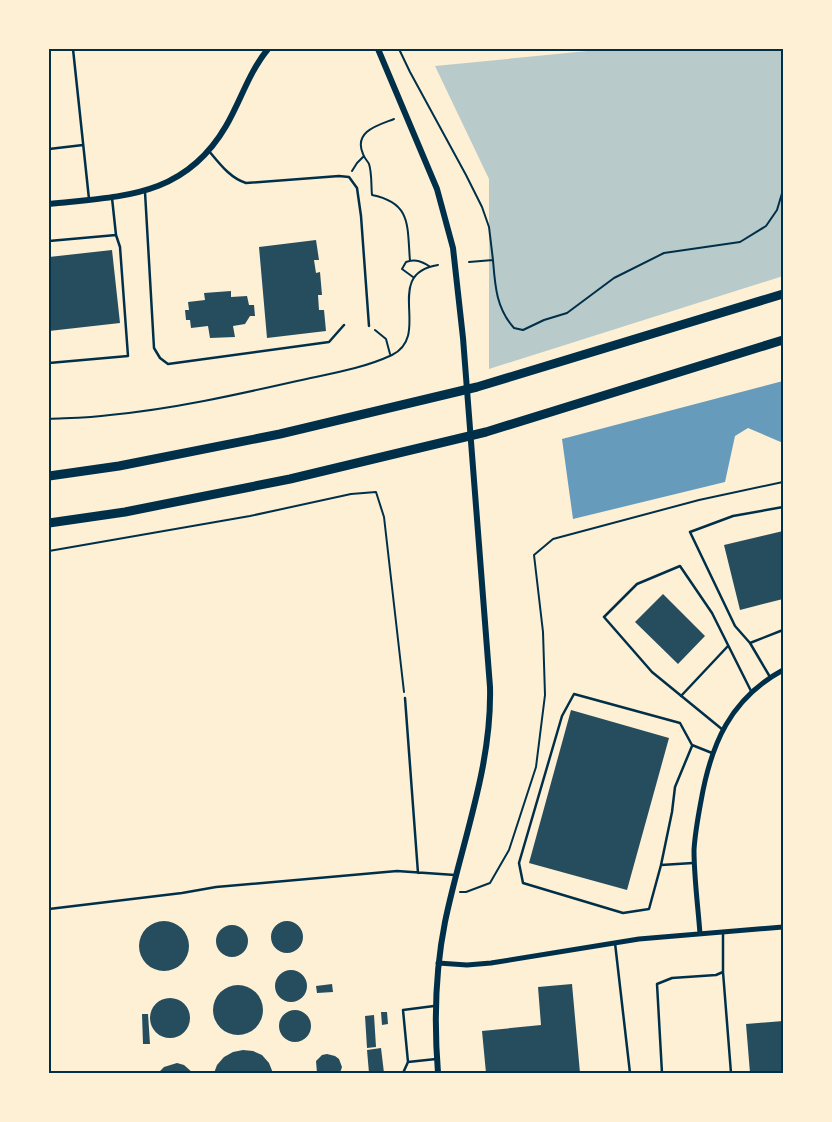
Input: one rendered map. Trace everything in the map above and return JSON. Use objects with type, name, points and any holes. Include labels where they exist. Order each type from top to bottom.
[{"type":"highway","points":[[49,476],[119,466],[280,434],[477,387],[783,294]]},
{"type":"highway","points":[[49,523],[125,512],[290,479],[486,432],[783,340]]},
{"type":"street","points":[[49,204],[112,198],[145,191],[170,181],[183,172],[209,151],[226,126],[254,68],[268,49]]},
{"type":"street","points":[[378,49],[436,189],[448,226],[457,271],[490,706],[484,761],[452,891],[438,963],[436,1006],[438,1073]]},
{"type":"street","points":[[700,934],[695,863],[697,820],[712,753],[723,730],[736,710],[752,692],[770,677],[783,670]]},
{"type":"street","points":[[438,963],[455,965],[491,963],[615,943],[783,927]]},
{"type":"lane","points":[[73,49],[89,200]]},
{"type":"lane","points":[[49,149],[83,145]]},
{"type":"lane","points":[[209,151],[228,173],[239,181],[246,183],[340,176],[349,177],[357,188],[361,216],[369,326]]},
{"type":"lane","points":[[145,191],[154,348],[160,358],[168,364],[328,342],[344,325]]},
{"type":"lane","points":[[49,363],[128,356],[120,247],[116,235],[112,198]]},
{"type":"lane","points":[[49,241],[116,235]]},
{"type":"lane","points":[[770,677],[750,643],[735,626],[690,532],[733,516],[783,507]]},
{"type":"lane","points":[[723,730],[652,672],[604,617],[637,584],[680,566],[712,612],[752,692]]},
{"type":"lane","points":[[750,643],[783,630]]},
{"type":"lane","points":[[681,696],[728,645]]},
{"type":"lane","points":[[692,745],[675,787],[661,865],[649,909],[623,912],[522,883],[519,863],[562,716],[574,694],[680,723],[692,745],[712,753]]},
{"type":"lane","points":[[405,698],[418,873]]},
{"type":"lane","points":[[661,865],[695,863]]},
{"type":"lane","points":[[49,909],[182,894],[216,888],[397,871],[456,875]]},
{"type":"lane","points":[[723,932],[723,972],[731,1073]]},
{"type":"lane","points":[[615,943],[630,1073]]},
{"type":"lane","points":[[662,1073],[657,984],[672,978],[716,975],[723,972]]},
{"type":"lane","points":[[403,1073],[408,1062],[403,1010],[436,1006]]},
{"type":"lane","points":[[408,1062],[437,1059]]},
{"type":"path","points":[[399,49],[482,207],[489,227],[494,260],[496,294],[500,307],[514,328],[523,330],[567,312],[614,278],[664,253],[740,242],[766,226],[777,210],[783,190]]},
{"type":"path","points":[[394,119],[367,130],[361,144],[370,170],[372,195],[386,198],[399,206],[405,217],[410,260]]},
{"type":"path","points":[[349,177],[357,163],[364,156]]},
{"type":"path","points":[[413,277],[402,269],[406,262],[410,260],[421,261],[429,266]]},
{"type":"path","points":[[469,262],[494,260]]},
{"type":"path","points":[[49,419],[110,416],[222,398],[365,365],[390,355],[404,345],[408,337],[408,293],[413,277],[429,266],[438,264]]},
{"type":"path","points":[[369,326],[386,339],[390,355]]},
{"type":"path","points":[[452,891],[466,892],[490,883],[509,850],[536,767],[545,695],[543,632],[534,554],[552,539],[699,500],[783,482]]},
{"type":"path","points":[[49,551],[250,516],[351,494],[376,492],[384,518],[405,698]]},
{"type":"shaded area","points":[[608,49],[783,49],[783,276],[489,369],[489,179],[435,66]]},
{"type":"water","points":[[783,381],[783,443],[748,428],[735,436],[725,482],[573,519],[562,439]]},
{"type":"building","points":[[316,240],[319,260],[314,260],[316,273],[320,272],[322,295],[318,295],[319,310],[324,310],[326,331],[267,338],[259,247]]},
{"type":"building","points":[[112,250],[120,323],[49,331],[49,257]]},
{"type":"building","points":[[231,291],[231,297],[247,296],[249,305],[254,305],[255,316],[250,316],[245,324],[233,326],[235,337],[210,338],[208,326],[191,328],[190,320],[186,320],[185,310],[189,310],[188,302],[205,300],[204,293]]},
{"type":"building","points":[[783,531],[783,599],[740,610],[724,545]]},
{"type":"building","points":[[663,594],[705,636],[678,664],[635,622]]},
{"type":"building","points":[[571,710],[669,738],[627,890],[529,863]]},
{"type":"building","points":[[159,921],[169,921],[182,928],[189,941],[189,951],[182,964],[169,971],[159,971],[150,967],[143,960],[139,951],[139,941],[143,932],[150,925]]},
{"type":"building","points":[[287,921],[293,922],[298,926],[302,931],[302,943],[298,948],[293,952],[287,953],[281,952],[276,948],[272,943],[271,937],[272,931],[276,926],[281,922]]},
{"type":"building","points":[[232,925],[238,926],[243,930],[247,935],[247,947],[243,952],[238,956],[232,957],[226,956],[221,952],[217,947],[216,941],[217,935],[221,930],[226,926]]},
{"type":"building","points":[[291,970],[297,971],[302,975],[306,980],[306,992],[302,997],[297,1001],[291,1002],[285,1001],[280,997],[276,992],[275,986],[276,980],[280,975],[285,971]]},
{"type":"building","points":[[332,984],[333,992],[317,993],[316,986]]},
{"type":"building","points":[[572,984],[580,1073],[486,1073],[482,1031],[541,1025],[538,987]]},
{"type":"building","points":[[233,985],[243,985],[256,992],[263,1005],[263,1015],[256,1028],[243,1035],[233,1035],[224,1031],[217,1024],[213,1015],[213,1005],[217,996],[224,989]]},
{"type":"building","points":[[174,998],[181,1001],[187,1007],[190,1018],[189,1026],[181,1035],[174,1038],[166,1038],[159,1035],[151,1026],[150,1014],[153,1007],[162,999]]},
{"type":"building","points":[[295,1010],[301,1011],[306,1015],[310,1020],[310,1032],[306,1037],[301,1041],[295,1042],[289,1041],[284,1037],[280,1032],[279,1026],[280,1020],[284,1015],[289,1011]]},
{"type":"building","points":[[381,1012],[387,1012],[388,1024],[382,1025]]},
{"type":"building","points":[[142,1014],[148,1014],[150,1044],[143,1044]]},
{"type":"building","points":[[374,1015],[376,1047],[367,1048],[365,1016]]},
{"type":"building","points":[[783,1021],[783,1073],[750,1073],[746,1024]]},
{"type":"building","points":[[381,1048],[384,1073],[369,1073],[367,1050]]},
{"type":"building","points":[[253,1051],[262,1055],[269,1063],[273,1073],[214,1073],[217,1065],[224,1057],[233,1052]]},
{"type":"building","points":[[327,1054],[339,1059],[342,1067],[340,1073],[317,1073],[316,1061],[322,1055]]},
{"type":"building","points":[[177,1063],[184,1065],[193,1073],[158,1073],[164,1067]]}]
